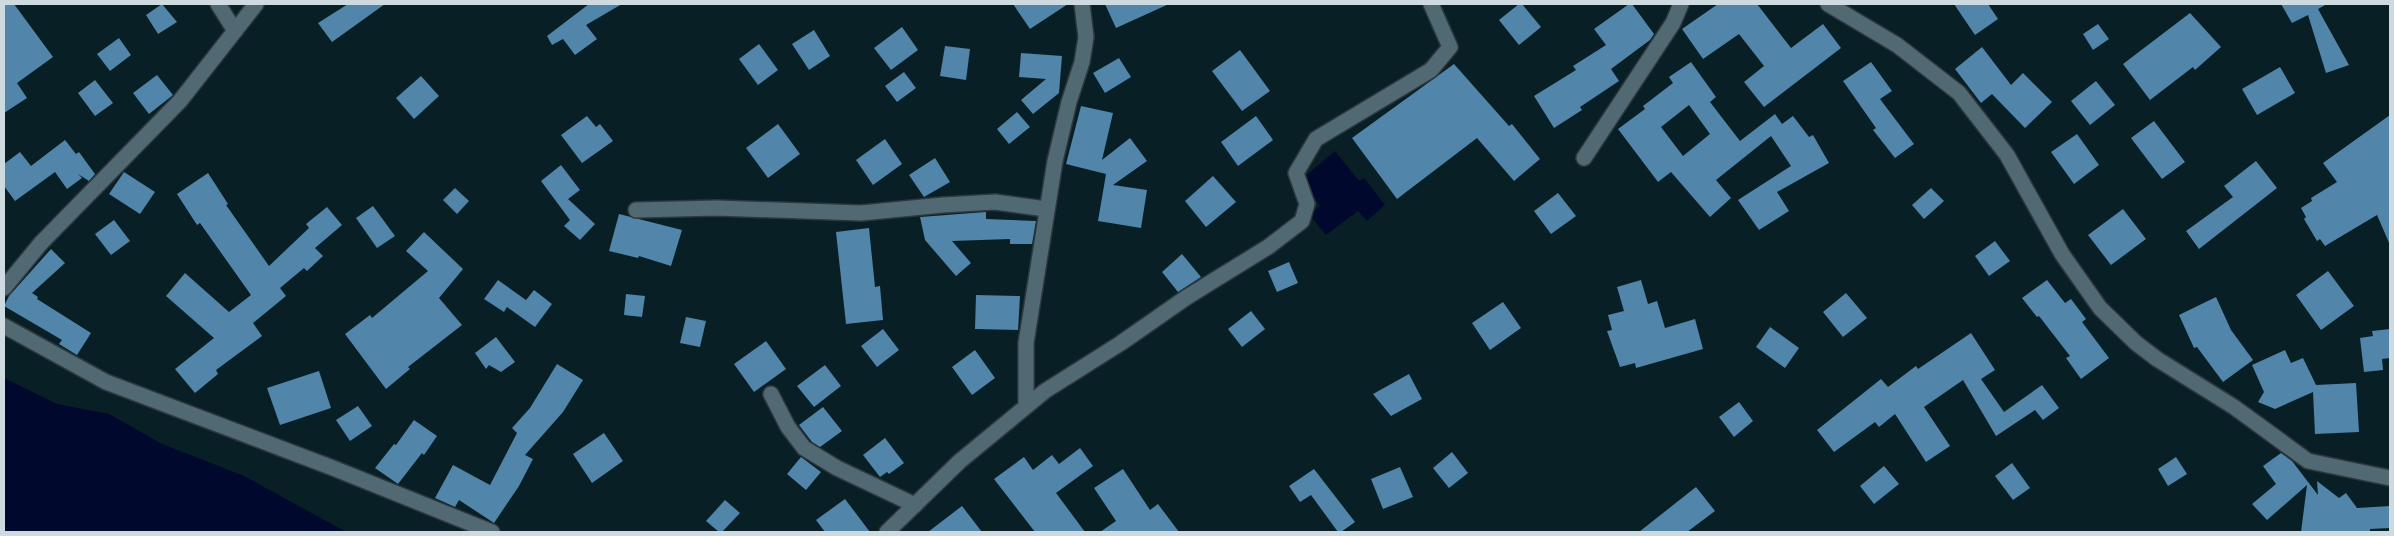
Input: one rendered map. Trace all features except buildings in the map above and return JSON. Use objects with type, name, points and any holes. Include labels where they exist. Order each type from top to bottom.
[{"type":"street","points":[[218,4],[235,30]]},
{"type":"street","points":[[4,288],[41,243],[180,101],[256,4]]},
{"type":"street","points":[[1026,406],[1026,344],[1046,226],[1046,209],[1069,102],[1082,62],[1086,38],[1082,4]]},
{"type":"street","points":[[887,532],[960,461],[1045,391],[1121,343],[1187,297],[1268,247],[1302,221],[1308,204],[1296,173],[1316,139],[1431,70],[1450,47],[1432,4]]},
{"type":"street","points":[[1584,158],[1673,23],[1681,4]]},
{"type":"street","points":[[1828,4],[1897,44],[1959,93],[2007,154],[2062,254],[2100,308],[2136,343],[2157,359],[2234,407],[2308,462],[2390,478]]},
{"type":"street","points":[[636,210],[717,208],[861,213],[995,202],[1046,209]]},
{"type":"street","points":[[4,326],[106,382],[333,468],[492,532]]},
{"type":"street","points":[[771,394],[788,427],[804,448],[837,468],[915,505]]},
{"type":"water","points":[[1335,151],[1359,181],[1364,178],[1385,205],[1367,221],[1358,211],[1326,235],[1309,214],[1320,206],[1302,179]]},
{"type":"water","points":[[4,378],[57,404],[109,414],[162,444],[244,476],[346,532],[4,532]]}]
